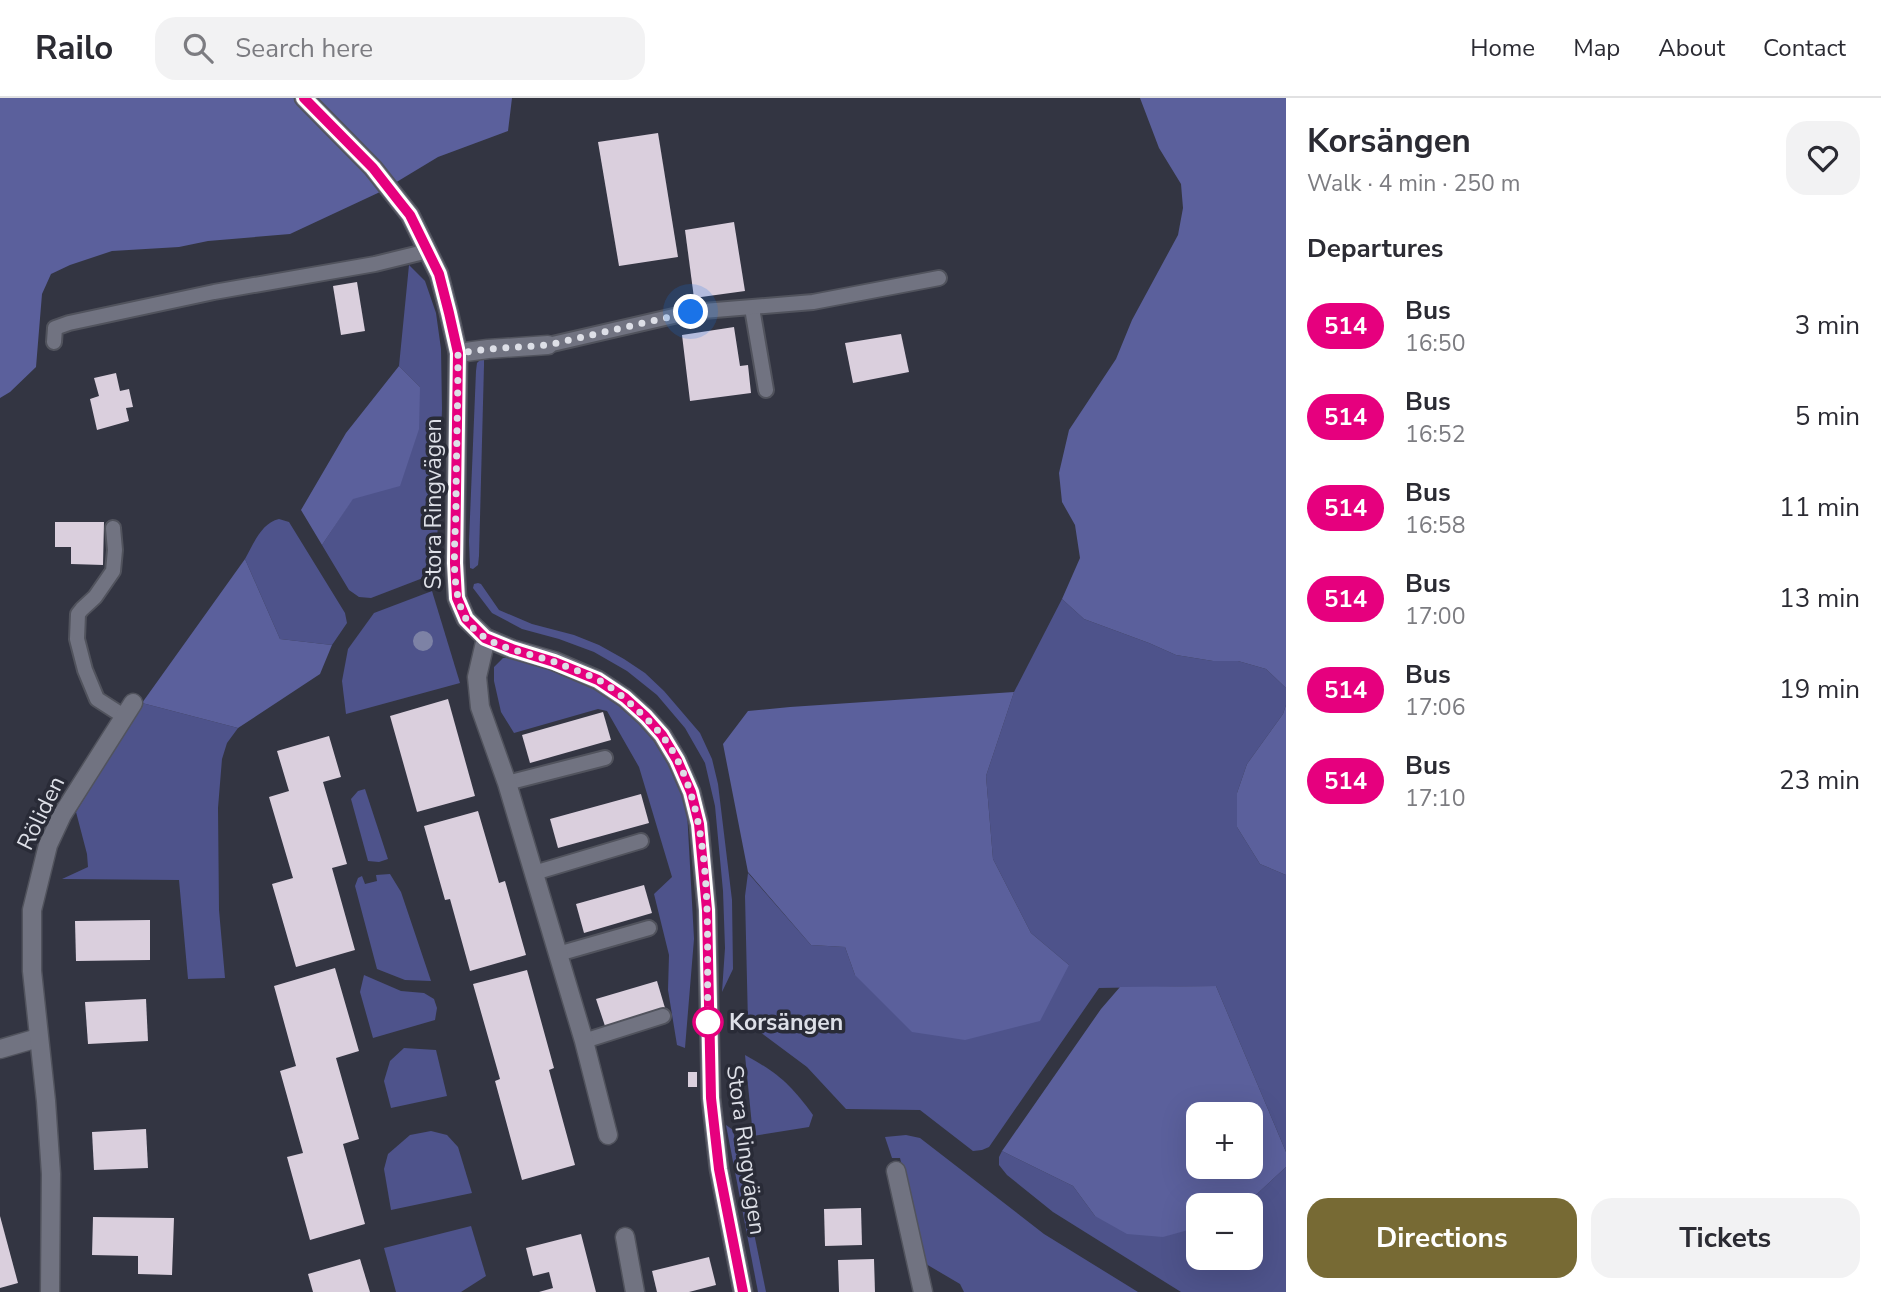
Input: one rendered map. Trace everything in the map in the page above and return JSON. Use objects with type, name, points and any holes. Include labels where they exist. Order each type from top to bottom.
[{"type":"street","name":"Stora Ringvägen","points":[[304,98],[373,168],[410,215],[439,274],[458,353],[455,550],[457,598],[466,619],[485,638],[598,680],[625,698],[662,735],[691,792],[699,824],[707,910],[711,1098],[719,1169],[743,1292]]},
{"type":"street","points":[[458,353],[548,345]]},
{"type":"street","points":[[485,638],[477,677],[480,707],[507,783],[534,873],[584,1041],[608,1135]]},
{"type":"street","name":"Röliden","points":[[50,1292],[51,1174],[32,971],[32,910],[48,845],[62,815],[129,710]]},
{"type":"street","points":[[0,1049],[38,1038]]},
{"type":"street","points":[[895,1171],[923,1292]]},
{"type":"street","points":[[625,1237],[635,1292]]},
{"type":"lane","points":[[54,342],[55,328],[69,323],[214,292],[375,264],[428,251]]},
{"type":"lane","points":[[548,345],[691,312],[813,302],[939,278]]},
{"type":"lane","points":[[752,308],[766,390]]},
{"type":"lane","points":[[113,528],[113,571],[95,597],[78,614],[77,639],[85,670],[97,699],[129,710]]},
{"type":"lane","points":[[507,783],[605,758]]},
{"type":"lane","points":[[534,873],[641,841]]},
{"type":"lane","points":[[558,954],[649,928]]},
{"type":"lane","points":[[584,1041],[663,1016]]},
{"type":"shaded area","points":[[0,98],[512,98],[508,131],[438,157],[380,192],[290,234],[208,241],[179,247],[112,251],[51,274],[42,294],[36,367],[0,398]]},
{"type":"shaded area","points":[[1140,98],[1286,98],[1286,688],[1266,669],[1238,661],[1213,661],[1176,655],[1084,619],[1062,599],[1080,558],[1075,525],[1062,502],[1059,473],[1069,430],[1116,359],[1132,320],[1178,235],[1183,208],[1181,184],[1159,148]]},
{"type":"shaded area","points":[[409,265],[425,281],[436,313],[441,349],[442,409],[436,573],[371,598],[359,597],[349,590],[322,545],[420,387],[399,366]]},
{"type":"shaded area","points":[[482,358],[484,365],[479,556],[478,565],[473,569],[470,568],[469,541],[476,371],[477,363]]},
{"type":"shaded area","points":[[399,366],[420,387],[419,429],[400,486],[353,499],[322,545],[301,510],[346,433]]},
{"type":"shaded area","points":[[279,519],[289,522],[345,613],[347,623],[332,645],[280,639],[245,559],[262,530]]},
{"type":"shaded area","points":[[245,559],[280,639],[332,645],[320,674],[238,728],[142,703]]},
{"type":"shaded area","points":[[478,583],[499,610],[532,624],[599,645],[645,673],[700,733],[712,759],[718,784],[732,900],[733,969],[722,992],[725,948],[723,891],[715,806],[705,763],[685,728],[657,695],[627,671],[594,652],[522,629],[492,613],[473,588],[474,584]]},
{"type":"shaded area","points":[[432,591],[460,683],[346,714],[342,681],[348,649],[374,613]]},
{"type":"shaded area","points":[[1062,599],[1084,619],[1176,655],[1213,661],[1238,661],[1266,669],[1286,688],[1283,714],[1247,764],[1237,793],[1237,827],[1260,864],[1286,875],[1286,1152],[1216,986],[1099,988],[989,1147],[973,1151],[920,1110],[846,1109],[807,1067],[748,1023],[745,896],[748,873],[811,945],[845,947],[855,975],[1069,965],[1031,933],[993,859],[986,776],[1014,692]]},
{"type":"shaded area","points":[[503,658],[516,658],[550,668],[607,694],[643,727],[671,760],[687,811],[694,939],[685,1048],[677,1045],[668,990],[669,955],[654,894],[672,877],[639,767],[607,711],[598,709],[514,733],[501,712],[494,681],[494,667]]},
{"type":"shaded area","points":[[1014,692],[986,776],[993,859],[1031,933],[1069,965],[1040,1021],[965,1040],[912,1032],[855,975],[845,947],[811,945],[748,872],[723,744],[748,711]]},
{"type":"shaded area","points":[[142,703],[238,728],[227,743],[222,759],[218,808],[219,910],[225,978],[188,979],[179,880],[62,879],[88,867],[76,812]]},
{"type":"shaded area","points":[[1286,705],[1286,875],[1260,864],[1237,827],[1237,793],[1247,764],[1283,714]]},
{"type":"shaded area","points":[[365,789],[388,859],[379,862],[368,861],[351,799],[358,791]]},
{"type":"shaded area","points":[[390,874],[401,892],[431,981],[405,980],[377,969],[355,886],[358,878],[362,876],[365,884],[377,881],[376,875]]},
{"type":"shaded area","points":[[364,975],[401,991],[424,993],[434,999],[437,1008],[435,1020],[373,1038],[360,992]]},
{"type":"shaded area","points":[[1216,986],[1286,1152],[1286,1167],[1258,1193],[1186,1193],[1186,1231],[1163,1237],[1127,1234],[1095,1216],[1073,1186],[1002,1151],[1101,1009],[1120,987]]},
{"type":"shaded area","points":[[404,1048],[436,1050],[447,1096],[391,1108],[384,1081],[390,1061]]},
{"type":"shaded area","points":[[745,1055],[783,1080],[798,1096],[813,1115],[809,1127],[753,1136]]},
{"type":"shaded area","points":[[726,1125],[733,1130],[766,1292],[758,1292]]},
{"type":"shaded area","points":[[431,1131],[447,1135],[458,1147],[472,1193],[391,1210],[384,1169],[388,1154],[410,1135]]},
{"type":"shaded area","points":[[906,1135],[920,1138],[1044,1234],[1138,1292],[964,1292],[960,1284],[926,1264],[900,1158],[892,1158],[885,1137]]},
{"type":"shaded area","points":[[1002,1151],[1073,1186],[1095,1216],[1186,1227],[1186,1270],[1263,1270],[1263,1193],[1258,1193],[1286,1167],[1286,1292],[1181,1292],[1053,1212],[1007,1175],[999,1165]]},
{"type":"shaded area","points":[[471,1226],[486,1276],[461,1292],[396,1292],[384,1248]]},
{"type":"building","points":[[658,133],[678,257],[619,266],[598,142]]},
{"type":"building","points":[[734,222],[745,291],[694,298],[685,230]]},
{"type":"building","points":[[357,282],[365,331],[341,335],[333,286]]},
{"type":"building","points":[[734,327],[740,366],[748,365],[751,393],[690,401],[682,335]]},
{"type":"building","points":[[901,334],[909,372],[853,383],[845,343]]},
{"type":"building","points":[[116,373],[120,391],[129,389],[133,407],[126,408],[129,421],[97,430],[90,399],[99,396],[94,378]]},
{"type":"building","points":[[55,522],[104,522],[103,565],[71,564],[71,547],[55,547]]},
{"type":"building","points":[[448,699],[475,796],[417,812],[390,716]]},
{"type":"building","points":[[603,712],[611,740],[530,763],[522,735]]},
{"type":"building","points":[[329,736],[341,777],[323,782],[347,864],[332,868],[355,950],[296,967],[272,884],[293,878],[269,797],[289,791],[277,751]]},
{"type":"building","points":[[641,794],[649,823],[558,848],[550,819]]},
{"type":"building","points":[[478,811],[499,883],[505,881],[526,955],[470,971],[450,899],[445,900],[424,826]]},
{"type":"building","points":[[644,885],[652,913],[584,933],[576,904]]},
{"type":"building","points":[[150,920],[150,960],[76,961],[75,921]]},
{"type":"building","points":[[335,968],[359,1051],[336,1058],[359,1139],[343,1144],[365,1224],[310,1240],[287,1157],[303,1153],[280,1071],[296,1066],[274,986]]},
{"type":"building","points":[[527,970],[554,1068],[549,1070],[575,1165],[522,1180],[495,1081],[500,1079],[473,984]]},
{"type":"building","points":[[657,981],[665,1008],[605,1026],[596,999]]},
{"type":"building","points":[[146,999],[148,1041],[88,1044],[85,1002]]},
{"type":"building","points":[[688,1072],[697,1072],[697,1087],[688,1087]]},
{"type":"building","points":[[146,1129],[148,1168],[94,1170],[92,1132]]},
{"type":"building","points":[[861,1208],[862,1245],[825,1246],[824,1209]]},
{"type":"building","points":[[0,1216],[18,1283],[0,1288]]},
{"type":"building","points":[[93,1217],[174,1218],[172,1275],[138,1274],[138,1256],[92,1255]]},
{"type":"building","points":[[581,1234],[596,1292],[539,1292],[553,1288],[549,1272],[533,1276],[526,1248]]},
{"type":"building","points":[[709,1257],[716,1285],[689,1292],[657,1292],[652,1271]]},
{"type":"building","points":[[360,1259],[370,1292],[313,1292],[308,1274]]},
{"type":"building","points":[[874,1259],[875,1292],[839,1292],[838,1260]]},
{"type":"bus line","name":"514","points":[[304,98],[373,168],[410,215],[439,274],[458,353],[455,563],[457,598],[466,619],[485,638],[598,680],[625,698],[662,735],[691,792],[699,824],[707,910],[711,1098],[719,1169],[743,1292]]},
{"type":"place","name":"Korsängen","points":[[708,1022]]},
{"type":"route","points":[[691,312],[548,345],[458,353],[455,563],[457,598],[466,619],[485,638],[598,680],[625,698],[646,717],[662,735],[677,760],[691,792],[699,824],[707,910],[708,1022]]}]
